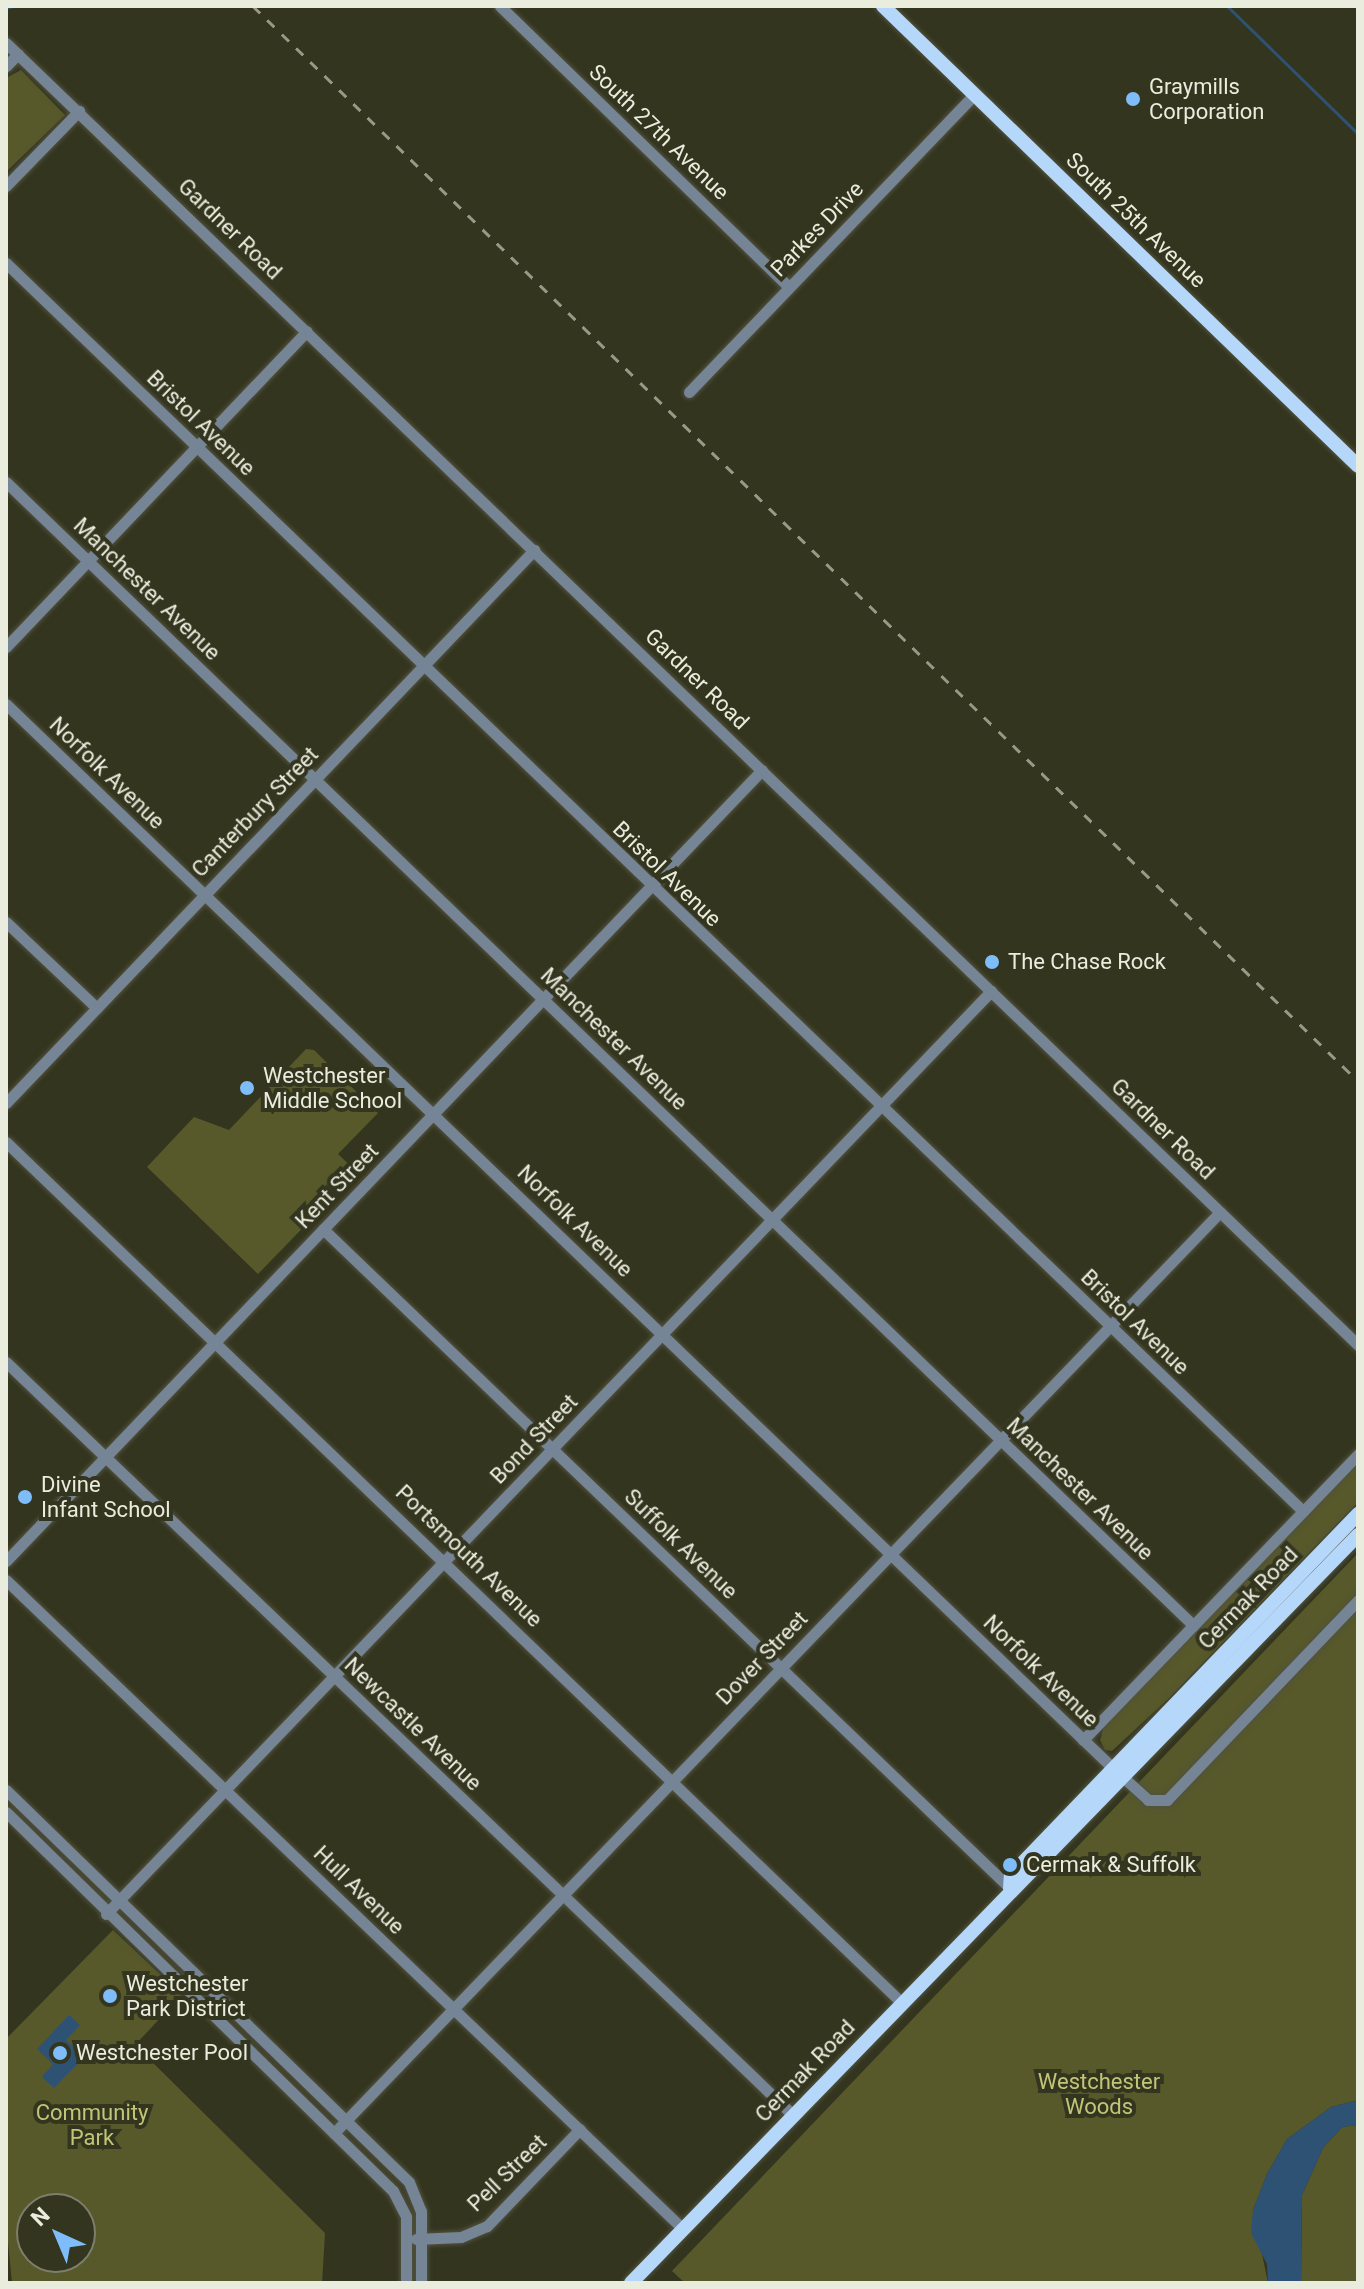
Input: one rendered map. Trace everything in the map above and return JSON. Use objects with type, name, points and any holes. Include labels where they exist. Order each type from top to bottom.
[{"type":"main road","name":"South 25th Avenue","points":[[883,6],[1358,466]]},
{"type":"main road","name":"Cermak Road","points":[[1120,1774],[1358,1514]]},
{"type":"main road","name":"Cermak Road","points":[[631,2283],[1010,1888],[1011,1875],[1120,1774],[1358,1535]]},
{"type":"street","name":"South 27th Avenue","points":[[500,6],[789,287]]},
{"type":"street","name":"Gardner Road","points":[[6,43],[1358,1345]]},
{"type":"street","points":[[6,66],[18,54]]},
{"type":"street","name":"Parkes Drive","points":[[689,392],[975,94]]},
{"type":"street","points":[[6,186],[79,111]]},
{"type":"street","name":"Bristol Avenue","points":[[6,263],[1303,1511]]},
{"type":"street","points":[[6,647],[307,331]]},
{"type":"street","name":"Manchester Avenue","points":[[6,482],[1193,1625]]},
{"type":"street","name":"Canterbury Street","points":[[6,1103],[534,550]]},
{"type":"street","name":"Norfolk Avenue","points":[[6,704],[1120,1774]]},
{"type":"street","name":"Kent Street","points":[[6,1561],[762,770]]},
{"type":"street","points":[[6,922],[97,1008]]},
{"type":"street","name":"Bond Street","points":[[106,1914],[991,991]]},
{"type":"street","name":"Portsmouth Avenue","points":[[6,1142],[445,1560],[901,2002]]},
{"type":"street","name":"Dover Street","points":[[334,2133],[1220,1212]]},
{"type":"street","name":"Suffolk Avenue","points":[[323,1229],[1010,1888]]},
{"type":"street","name":"Newcastle Avenue","points":[[6,1362],[793,2115]]},
{"type":"street","name":"Cermak Road","points":[[1083,1740],[1358,1454]]},
{"type":"street","name":"Hull Avenue","points":[[6,1580],[683,2229]]},
{"type":"street","points":[[1120,1774],[1148,1800],[1167,1800],[1358,1600]]},
{"type":"street","points":[[6,1790],[409,2182],[421,2211],[421,2283]]},
{"type":"street","points":[[6,1812],[106,1914],[393,2191],[406,2217],[406,2283]]},
{"type":"street","name":"Pell Street","points":[[408,2240],[461,2237],[487,2226],[580,2129]]},
{"type":"green space","points":[[21,70],[65,115],[6,172],[6,78]]},
{"type":"green space","points":[[306,1049],[314,1050],[378,1113],[338,1154],[357,1172],[258,1274],[147,1167],[194,1117],[229,1130]]},
{"type":"green space","points":[[1358,1462],[1358,1502],[1169,1698],[1112,1751],[1105,1750],[1100,1740],[1104,1726]]},
{"type":"green space","name":"Westchester Woods","points":[[1358,1553],[1358,2100],[1331,2107],[1287,2139],[1267,2174],[1253,2210],[1268,2283],[685,2283],[672,2271]]},
{"type":"green space","name":"Community Park","points":[[113,1930],[182,1995],[135,2045],[325,2233],[322,2283],[12,2283],[6,2222],[6,2039]]},
{"type":"green space","points":[[1358,2125],[1358,2283],[1301,2283],[1302,2195],[1323,2148],[1342,2127]]},
{"type":"water","name":"Westchester Pool","points":[[69,2015],[80,2025],[66,2040],[84,2057],[54,2088],[42,2077],[53,2064],[37,2049]]},
{"type":"water","points":[[1358,2100],[1358,2125],[1342,2127],[1323,2148],[1302,2195],[1301,2283],[1268,2283],[1267,2264],[1251,2233],[1253,2210],[1267,2174],[1287,2139],[1331,2107]]},
{"type":"waterway","points":[[6,8],[13,6]]},
{"type":"waterway","points":[[1227,6],[1358,134]]},
{"type":"railway","points":[[253,6],[1358,1081]]},
{"type":"place","name":"Graymills Corporation","points":[[1133,99]]},
{"type":"place","name":"The Chase Rock","points":[[992,962]]},
{"type":"place","name":"Westchester Middle School","points":[[247,1088]]},
{"type":"place","name":"Divine Infant School","points":[[25,1497]]},
{"type":"place","name":"Cermak & Suffolk","points":[[1010,1865]]},
{"type":"place","name":"Westchester Park District","points":[[110,1996]]},
{"type":"place","name":"Westchester Pool","points":[[60,2053]]}]
